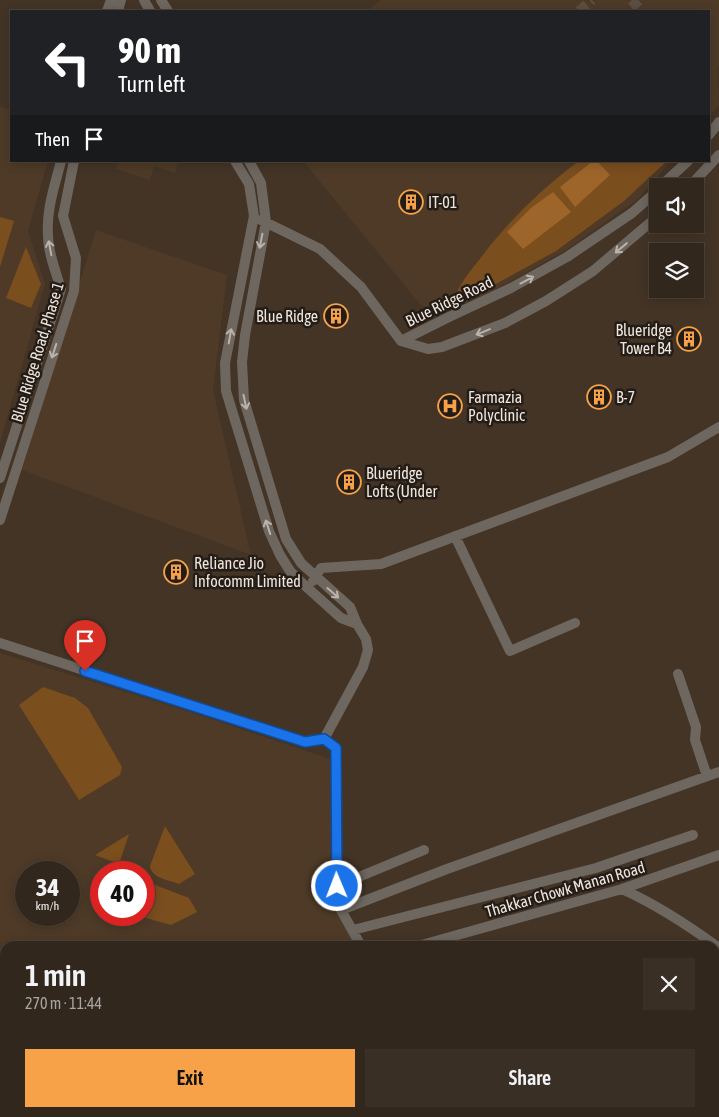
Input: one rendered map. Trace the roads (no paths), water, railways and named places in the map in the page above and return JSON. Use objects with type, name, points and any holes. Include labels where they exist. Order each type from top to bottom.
[{"type":"street","points":[[710,134],[719,122]]},
{"type":"street","points":[[699,178],[719,155]]},
{"type":"street","name":"Blue Ridge Road, Phase 1","points":[[0,478],[61,289],[52,259],[48,235],[50,208],[61,162]]},
{"type":"street","name":"Blue Ridge Road, Phase 1","points":[[0,520],[74,292],[76,258],[63,216],[74,162]]},
{"type":"street","points":[[236,162],[249,184],[254,216],[225,363],[226,391],[274,545],[290,571],[308,589],[341,618],[357,624]]},
{"type":"street","points":[[250,162],[261,183],[266,222],[246,323],[242,362],[242,386],[249,419],[286,539],[301,562],[315,577],[350,607],[366,639],[368,650],[363,667],[324,739]]},
{"type":"street","points":[[670,178],[687,162]]},
{"type":"street","name":"Blue Ridge Road","points":[[401,341],[448,316],[502,292],[567,257],[632,212],[649,198]]},
{"type":"street","points":[[254,216],[320,249],[361,287],[401,341]]},
{"type":"street","name":"Blue Ridge Road","points":[[401,341],[428,349],[442,347],[505,323],[546,301],[594,271],[649,224]]},
{"type":"street","points":[[308,589],[322,568],[381,564],[668,457],[719,427]]},
{"type":"street","points":[[455,536],[510,651],[575,623]]},
{"type":"street","points":[[0,642],[305,742],[324,739],[336,748],[336,901],[358,941]]},
{"type":"street","points":[[678,674],[696,727],[695,740],[706,776]]},
{"type":"street","points":[[341,910],[447,869],[719,772]]},
{"type":"street","points":[[353,930],[596,868],[693,835]]},
{"type":"street","points":[[337,886],[424,850]]},
{"type":"street","name":"Thakkar Chowk Manan Road","points":[[436,941],[622,890],[719,854]]},
{"type":"street","points":[[622,890],[650,902],[685,923],[709,941]]},
{"type":"tunnel","points":[[580,10],[592,0]]},
{"type":"tunnel","points":[[632,0],[640,10]]},
{"type":"place","name":"IT-01","points":[[411,202]]},
{"type":"place","name":"Blue Ridge","points":[[336,316]]},
{"type":"place","name":"Blueridge Tower B4","points":[[689,339]]},
{"type":"place","name":"B-7","points":[[599,397]]},
{"type":"place","name":"Farmazia Polyclinic","points":[[450,406]]},
{"type":"place","name":"Blueridge Lofts (Under","points":[[349,482]]},
{"type":"place","name":"Reliance Jio Infocomm Limited","points":[[176,572]]}]
